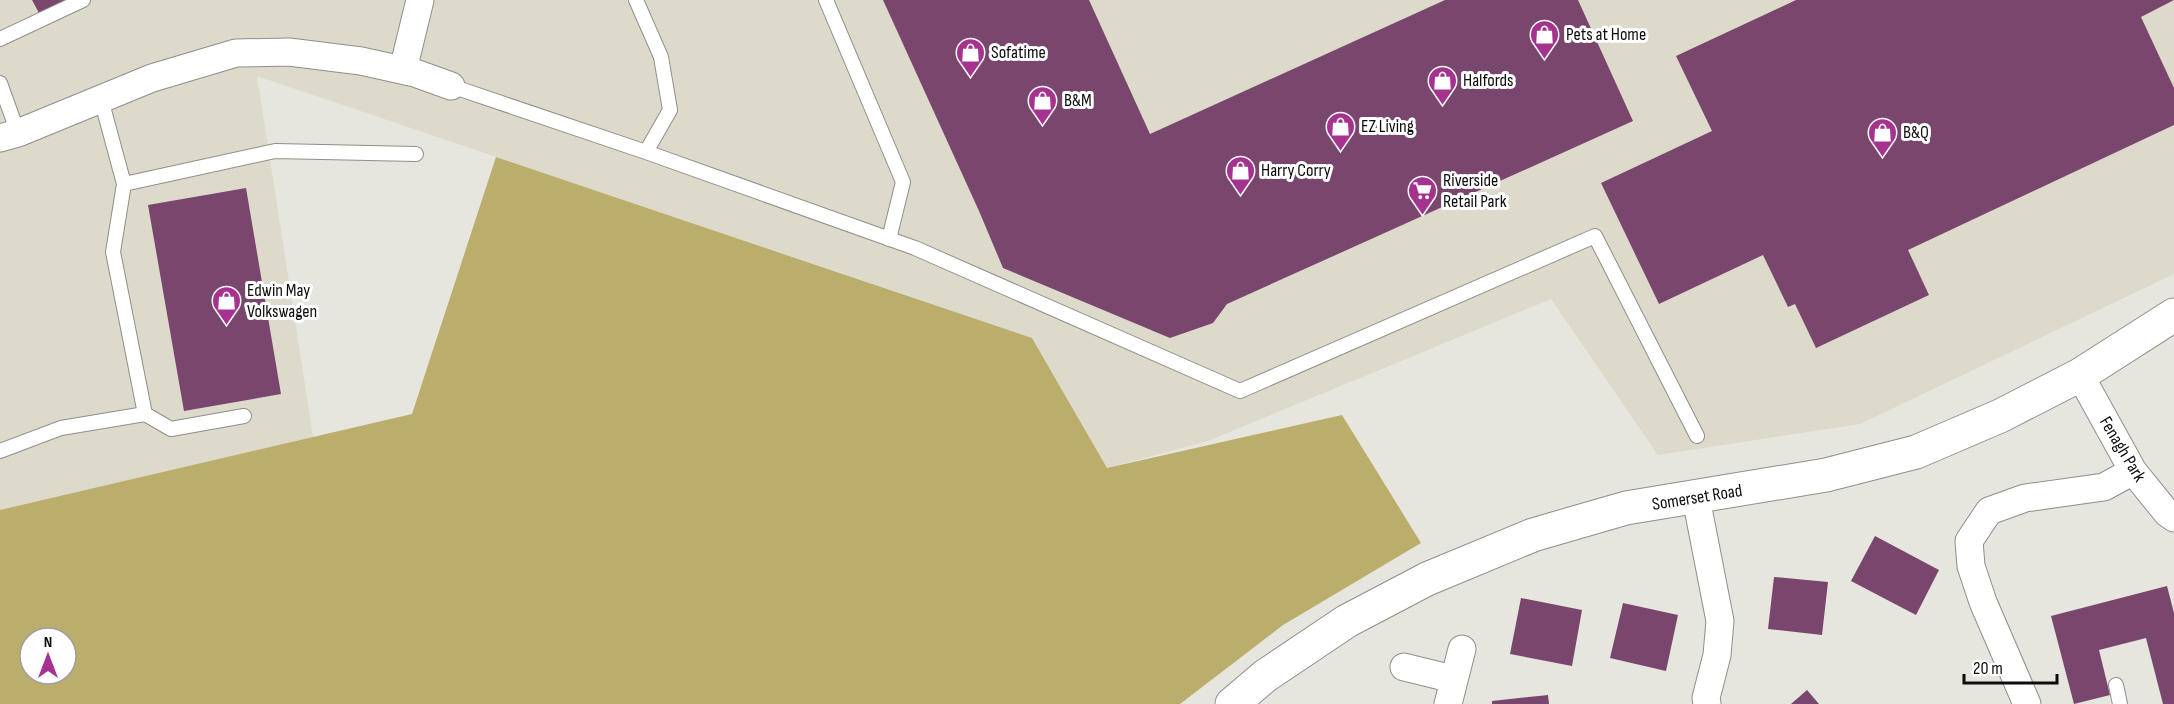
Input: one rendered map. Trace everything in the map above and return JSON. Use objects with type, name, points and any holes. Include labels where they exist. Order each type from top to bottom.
[{"type":"street","points":[[403,70],[420,0]]},
{"type":"street","points":[[9,135],[152,78],[236,53],[289,52],[361,61],[403,70],[451,86]]},
{"type":"street","name":"Somerset Road","points":[[1232,704],[1265,676],[1347,621],[1427,579],[1533,535],[1626,508],[1826,475],[1916,452],[2000,416],[2080,375],[2174,315]]},
{"type":"street","name":"Fenagh Park","points":[[2080,375],[2133,471],[2167,513],[2174,518]]},
{"type":"street","points":[[2027,704],[1983,602],[1971,566],[1969,542],[1989,511],[2025,498],[2104,488],[2133,471]]},
{"type":"street","points":[[1696,498],[1720,621],[1717,655],[1706,698],[1707,704]]},
{"type":"street","points":[[1404,667],[1450,691],[1461,650]]},
{"type":"lane","points":[[0,39],[83,0]]},
{"type":"lane","points":[[636,0],[661,57],[670,110],[646,152]]},
{"type":"lane","points":[[826,0],[903,182],[889,239]]},
{"type":"lane","points":[[0,83],[9,135]]},
{"type":"lane","points":[[451,86],[646,152],[915,248],[1240,391],[1595,236],[1697,436]]},
{"type":"lane","points":[[101,99],[124,184],[113,252],[145,414]]},
{"type":"lane","points":[[124,184],[275,151],[416,154]]},
{"type":"lane","points":[[0,451],[61,428],[145,414],[171,429],[244,416]]},
{"type":"lane","points":[[2116,685],[2120,704]]},
{"type":"shaded area","name":"Riverside Retail Park","points":[[0,0],[2174,0],[2174,274],[1860,424],[1658,455],[1551,299],[1208,441],[1107,468],[1032,338],[257,76],[313,437],[0,515]]},
{"type":"shaded area","points":[[496,157],[1032,338],[1107,468],[1342,415],[1421,543],[1283,625],[1180,704],[0,704],[0,510],[412,414]]},
{"type":"building","points":[[32,0],[66,0],[39,13]]},
{"type":"building","points":[[883,0],[1089,0],[1150,134],[1445,0],[1578,0],[1633,121],[1227,304],[1213,323],[1170,338],[1003,268]]},
{"type":"building","name":"B&Q","points":[[1796,0],[2174,0],[2141,17],[2174,88],[2174,125],[1908,250],[1929,295],[1816,348],[1795,304],[1788,307],[1763,255],[1659,304],[1601,183],[1712,131],[1676,56]]},
{"type":"building","points":[[246,188],[281,394],[184,411],[148,205]]},
{"type":"building","points":[[1875,536],[1939,570],[1916,615],[1851,581]]},
{"type":"building","points":[[1774,577],[1828,582],[1822,635],[1768,629]]},
{"type":"building","points":[[2167,586],[2174,613],[2174,704],[2163,704],[2146,638],[2099,650],[2110,695],[2074,704],[2051,616]]},
{"type":"building","points":[[1521,598],[1582,610],[1572,666],[1510,654]]},
{"type":"building","points":[[1623,603],[1678,615],[1666,671],[1610,658]]},
{"type":"building","points":[[1807,690],[1819,704],[1791,704]]},
{"type":"building","points":[[1548,695],[1549,704],[1492,704],[1492,701]]},
{"type":"place","name":"Pets at Home","points":[[1545,60]]},
{"type":"place","name":"Sofatime","points":[[970,78]]},
{"type":"place","name":"Halfords","points":[[1442,106]]},
{"type":"place","name":"B&M","points":[[1043,126]]},
{"type":"place","name":"EZ Living","points":[[1340,152]]},
{"type":"place","name":"B&Q","points":[[1882,158]]},
{"type":"place","name":"Harry Corry","points":[[1240,196]]},
{"type":"place","name":"Riverside Retail Park","points":[[1422,216]]},
{"type":"place","name":"Edwin May Volkswagen","points":[[226,326]]}]
